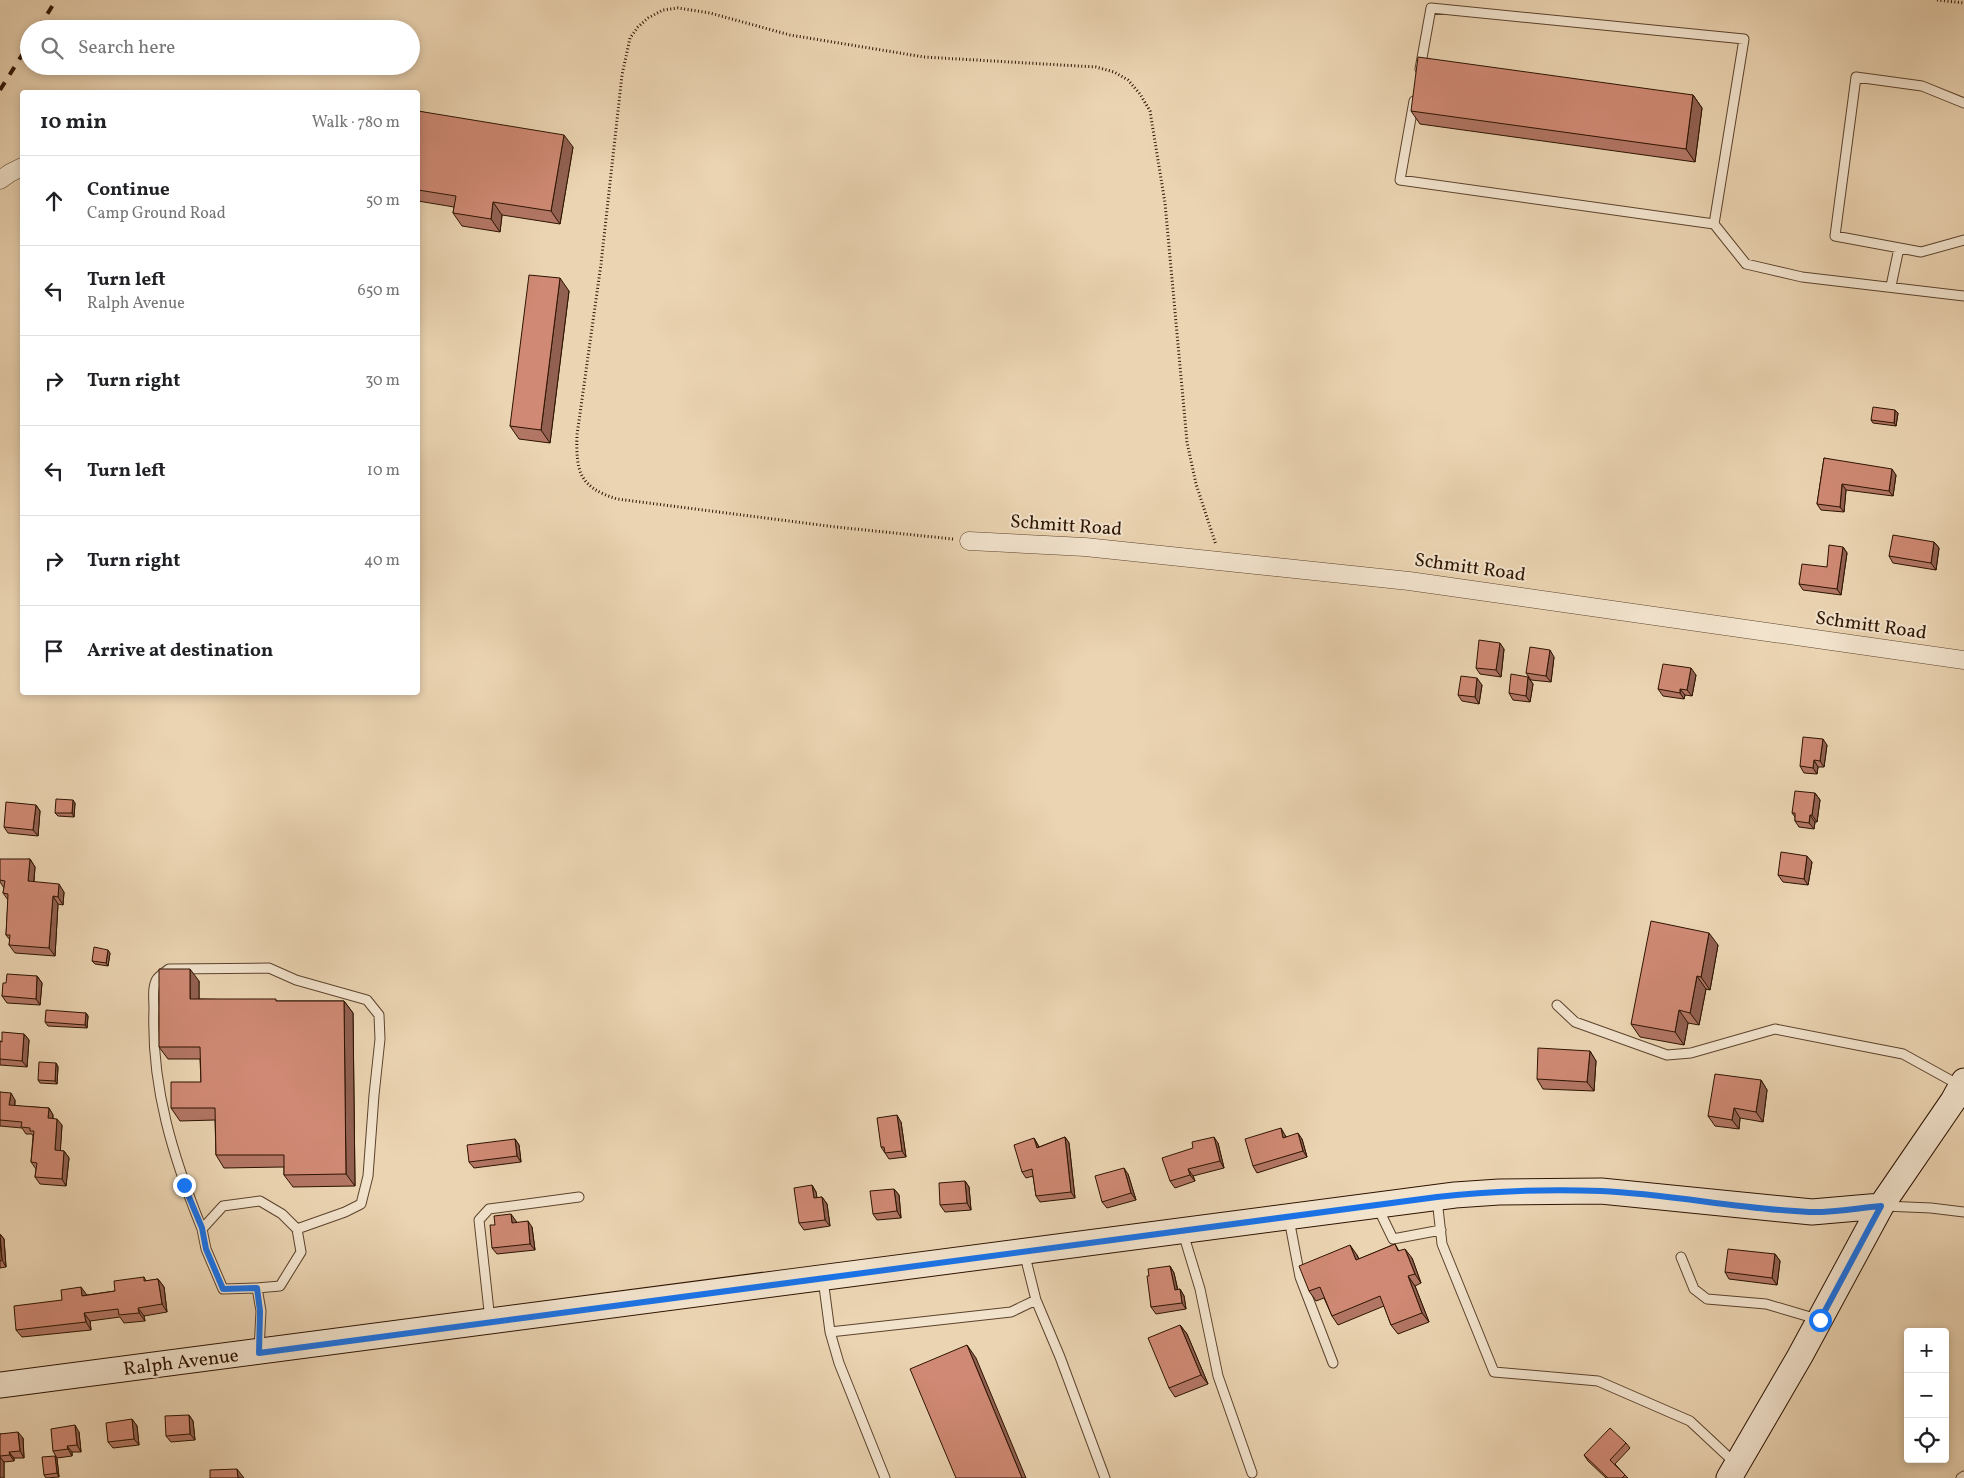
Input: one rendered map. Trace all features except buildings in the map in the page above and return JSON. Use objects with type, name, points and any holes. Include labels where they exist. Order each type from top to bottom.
[{"type":"street","points":[[0,180],[20,168]]},
{"type":"street","name":"Schmitt Road","points":[[969,540],[1085,547],[1409,581],[1964,660]]},
{"type":"street","points":[[1733,1471],[1820,1320],[1881,1206],[1947,1110],[1962,1083]]},
{"type":"street","name":"Ralph Avenue","points":[[0,1385],[259,1353],[1437,1197],[1499,1192],[1601,1191],[1812,1212],[1881,1206]]},
{"type":"lane","points":[[1419,75],[1431,8],[1744,39],[1714,224]]},
{"type":"lane","points":[[1964,104],[1922,86],[1856,77],[1835,236],[1921,252],[1964,240]]},
{"type":"lane","points":[[1416,94],[1400,180],[1714,224],[1746,264],[1802,277],[1964,296]]},
{"type":"lane","points":[[1891,286],[1899,248]]},
{"type":"lane","points":[[202,1228],[223,1206],[260,1201],[282,1214],[297,1229],[301,1252],[280,1286],[223,1289],[206,1249],[202,1228],[178,1167],[162,1107],[153,1036],[154,985],[158,977],[169,969],[269,968],[296,980],[367,1000],[379,1015],[380,1040],[368,1176],[361,1204],[345,1212],[297,1229]]},
{"type":"lane","points":[[1557,1005],[1576,1022],[1667,1055],[1691,1053],[1775,1029],[1903,1054],[1962,1083]]},
{"type":"lane","points":[[490,1322],[479,1220],[489,1209],[579,1197]]},
{"type":"lane","points":[[1437,1197],[1442,1244],[1494,1372],[1598,1381],[1690,1421],[1733,1471]]},
{"type":"lane","points":[[1376,1205],[1393,1238],[1441,1230]]},
{"type":"lane","points":[[1881,1206],[1932,1208],[1964,1212]]},
{"type":"lane","points":[[1288,1216],[1300,1277],[1333,1363]]},
{"type":"lane","points":[[1183,1230],[1200,1289],[1218,1376],[1252,1473]]},
{"type":"lane","points":[[1024,1252],[1036,1300],[1060,1357],[1105,1478]]},
{"type":"lane","points":[[1681,1257],[1694,1289],[1707,1300],[1766,1304],[1820,1320]]},
{"type":"lane","points":[[823,1279],[830,1332],[839,1363],[885,1478]]},
{"type":"lane","points":[[257,1288],[260,1311],[259,1353]]},
{"type":"lane","points":[[830,1332],[1011,1312],[1036,1300]]},
{"type":"path","points":[[1937,0],[1964,3]]},
{"type":"path","points":[[969,540],[836,527],[617,499],[595,490],[586,483],[580,474],[577,457],[577,435],[602,264],[622,74],[630,38],[648,18],[662,10],[678,8],[710,13],[790,35],[843,45],[924,57],[1096,67],[1114,72],[1128,80],[1140,94],[1150,111],[1165,203],[1187,442],[1196,484],[1220,561]]},
{"type":"railway","points":[[44,20],[56,0]]},
{"type":"railway","points":[[0,90],[20,58]]},
{"type":"route","points":[[184,1185],[202,1228],[206,1249],[223,1289],[257,1288],[260,1311],[259,1353],[1437,1197],[1558,1190],[1646,1195],[1789,1211],[1812,1212],[1881,1206],[1820,1320]]}]
